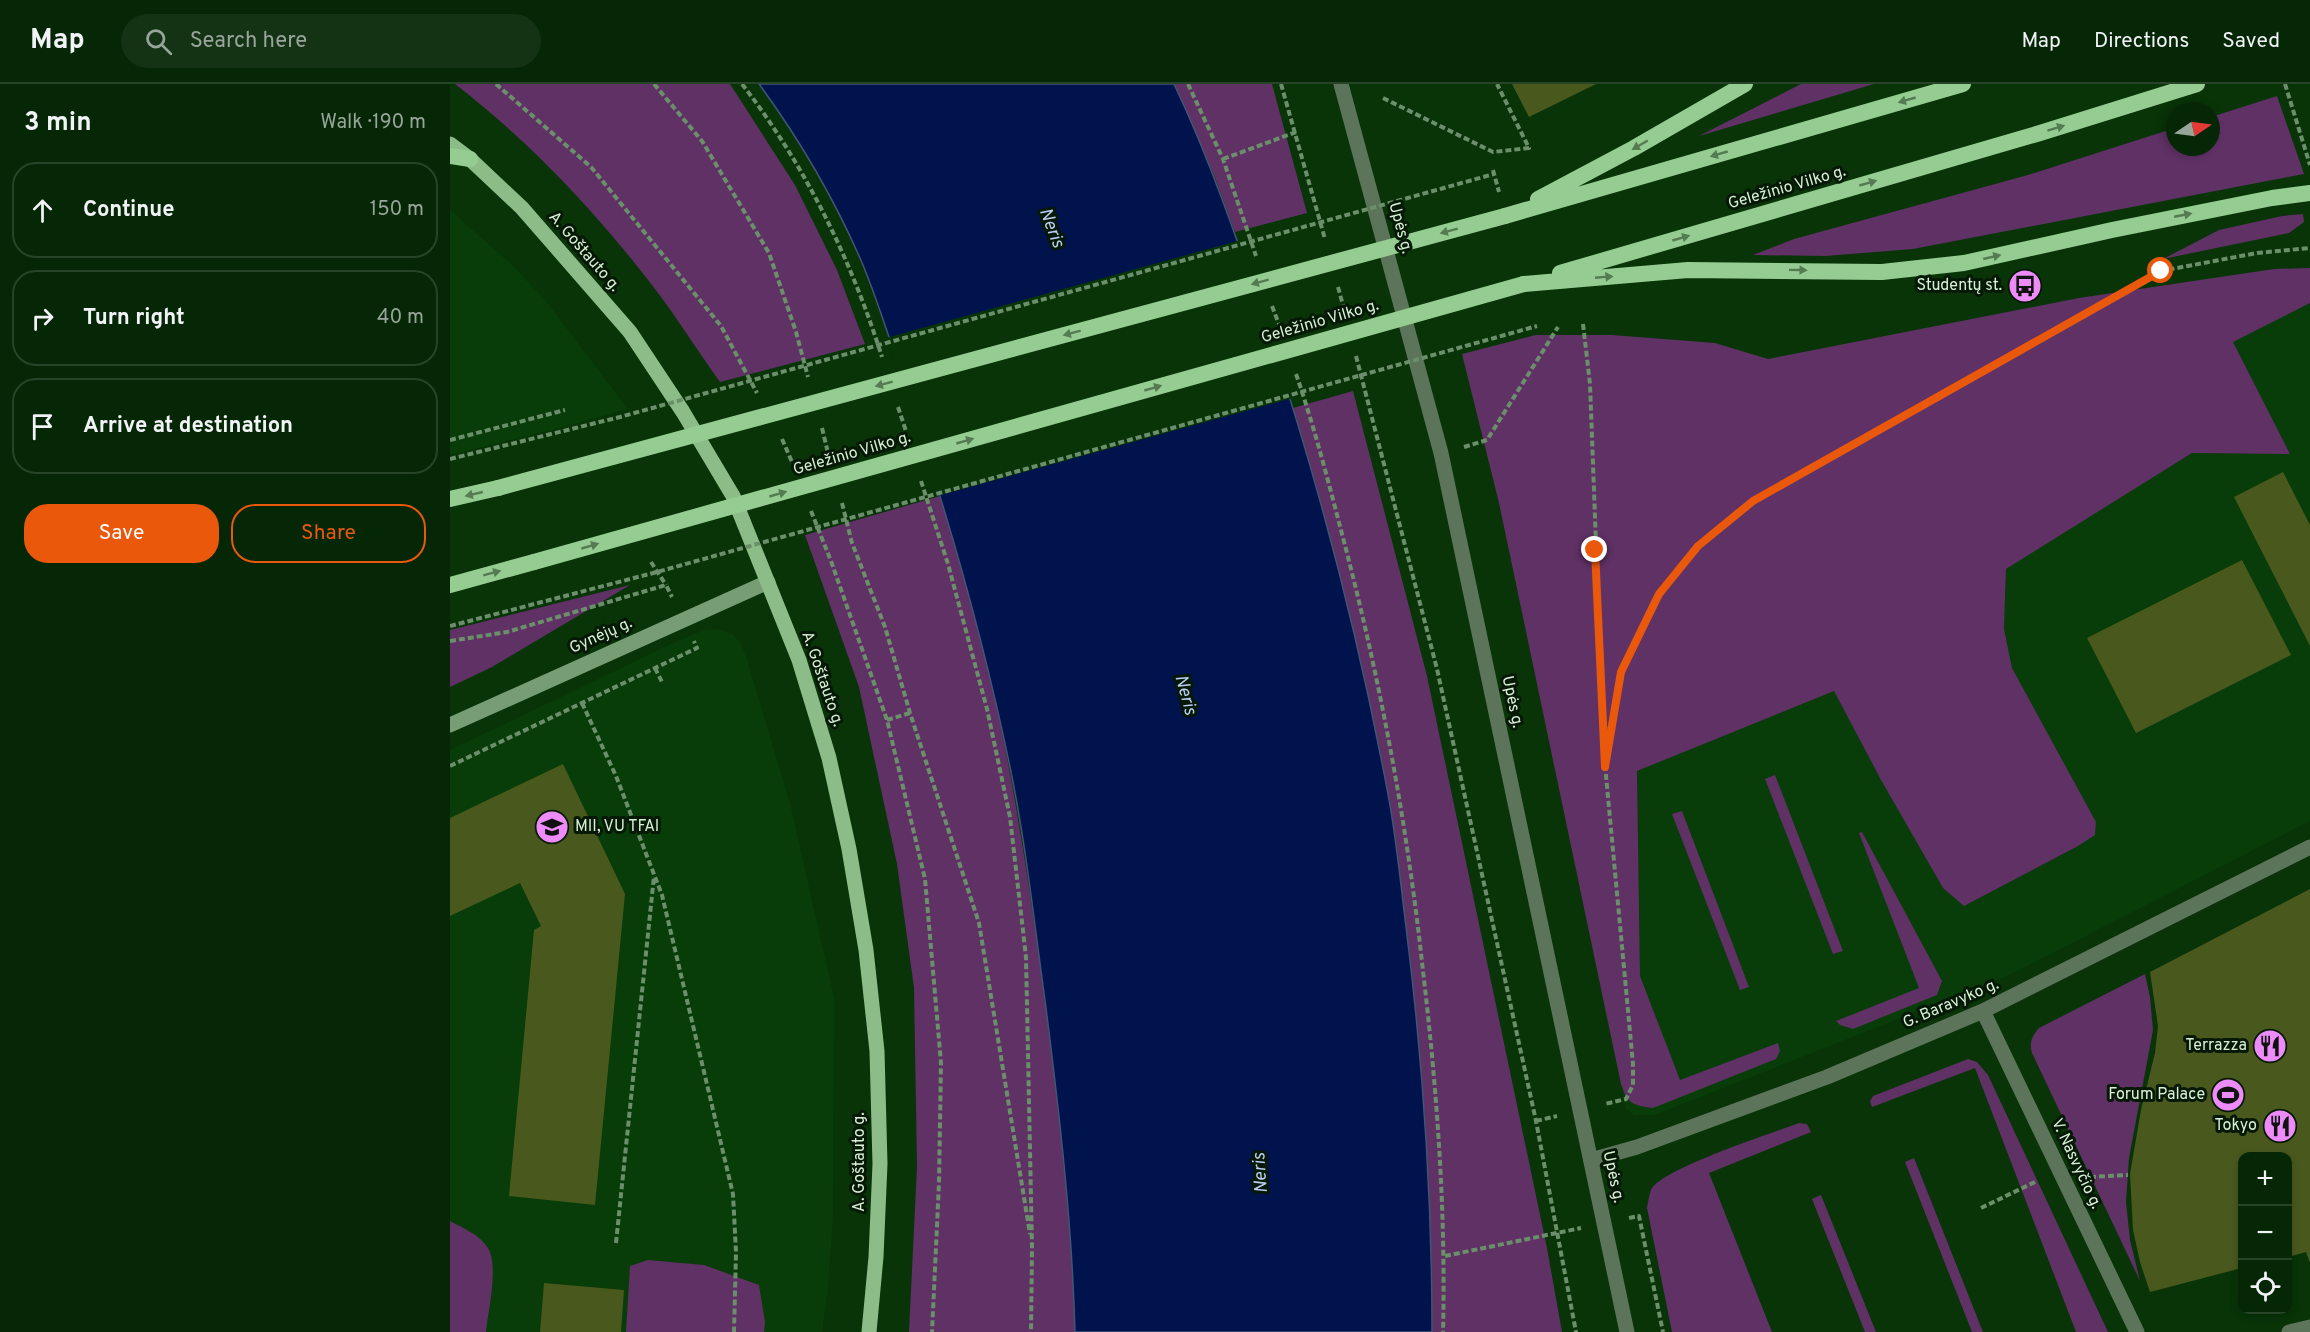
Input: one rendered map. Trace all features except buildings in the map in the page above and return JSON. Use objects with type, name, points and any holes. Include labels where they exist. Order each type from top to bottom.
[{"type":"highway","points":[[1505,216],[1634,148],[1745,84]]},
{"type":"highway","points":[[450,499],[498,488],[1505,216],[1963,84]]},
{"type":"highway","name":"Geležinio Vilko g.","points":[[450,585],[1524,284],[2029,136],[2197,84]]},
{"type":"highway","points":[[450,156],[470,159]]},
{"type":"highway","points":[[1524,284],[1688,270],[1882,272],[1964,263],[2190,214],[2310,193]]},
{"type":"main road","name":"A. Goštauto g.","points":[[450,144],[470,159],[522,208],[630,332],[683,412],[733,496],[799,660],[829,758],[849,849],[866,950],[877,1051],[880,1164],[876,1257],[869,1332]]},
{"type":"main road","name":"Gynėjų g.","points":[[450,725],[768,582]]},
{"type":"street","name":"Upės g.","points":[[1341,84],[1440,453],[1627,1332]]},
{"type":"street","name":"G. Baravyko g.","points":[[1590,1160],[1637,1146],[1827,1077],[1983,1011],[2310,847]]},
{"type":"street","name":"V. Nasvyčio g.","points":[[1983,1011],[2137,1332]]},
{"type":"street","points":[[2289,1332],[2310,1327]]},
{"type":"path","points":[[496,84],[591,167],[721,326],[758,394]]},
{"type":"path","points":[[1188,84],[1224,159],[1257,261]]},
{"type":"path","points":[[1281,84],[1327,246]]},
{"type":"path","points":[[1383,98],[1493,152],[1529,148],[1497,84]]},
{"type":"path","points":[[2285,84],[2310,165]]},
{"type":"path","points":[[1224,159],[1296,132]]},
{"type":"path","points":[[450,459],[620,417],[1494,174]]},
{"type":"path","points":[[1605,767],[1621,672],[1659,594],[1698,546],[1753,501],[2161,271],[2257,253],[2310,248]]},
{"type":"path","points":[[1336,280],[1345,315]]},
{"type":"path","points":[[1269,295],[1280,328]]},
{"type":"path","points":[[1583,324],[1590,384],[1605,767],[1633,1064],[1633,1085],[1626,1099]]},
{"type":"path","points":[[450,626],[657,572],[1536,326]]},
{"type":"path","points":[[1487,440],[1558,327]]},
{"type":"path","points":[[1354,349],[1437,669],[1558,1233],[1576,1332]]},
{"type":"path","points":[[1295,372],[1314,427],[1359,599],[1391,746],[1414,884],[1432,1046],[1445,1256],[1443,1332]]},
{"type":"path","points":[[450,440],[565,410]]},
{"type":"path","points":[[779,434],[793,465]]},
{"type":"path","points":[[810,508],[887,720],[925,879],[941,1063],[939,1183],[932,1332]]},
{"type":"path","points":[[651,562],[666,585],[683,619]]},
{"type":"path","points":[[450,641],[507,632],[666,585]]},
{"type":"path","points":[[450,766],[656,668],[663,684]]},
{"type":"path","points":[[582,703],[616,776],[662,895],[733,1194],[734,1332]]},
{"type":"path","points":[[987,709],[1010,817],[1026,957],[1032,1247],[1031,1332]]},
{"type":"path","points":[[887,720],[910,713]]},
{"type":"path","points":[[616,1243],[654,875]]},
{"type":"path","points":[[979,923],[1032,1247]]},
{"type":"path","points":[[1981,1208],[2038,1181]]},
{"type":"path","points":[[1639,1216],[1663,1332]]},
{"type":"path","points":[[1445,1256],[1558,1233]]},
{"type":"shaded area","points":[[455,84],[730,84],[795,185],[837,270],[865,344],[720,382],[670,309],[608,230],[535,153]]},
{"type":"shaded area","points":[[1174,84],[1272,84],[1307,213],[1235,232],[1214,175]]},
{"type":"shaded area","points":[[1801,84],[1874,84],[1699,136]]},
{"type":"shaded area","points":[[2277,96],[2304,174],[1913,249],[1825,256],[1753,255],[1794,239],[2028,175],[2166,131],[2166,156],[2220,156],[2220,114]]},
{"type":"shaded area","points":[[450,210],[508,261],[543,297],[628,409],[450,455]]},
{"type":"shaded area","points":[[2303,214],[2304,222],[2289,233],[2163,259],[2219,230],[2282,216]]},
{"type":"shaded area","points":[[2310,268],[2310,303],[2233,342],[2290,454],[2192,453],[2006,569],[2004,629],[2012,668],[2096,822],[2095,835],[1964,906],[1943,888],[1881,780],[1834,691],[1637,771],[1640,976],[1680,1080],[1778,1043],[1780,1051],[1776,1059],[1653,1108],[1640,1106],[1629,1100],[1621,1084],[1499,503],[1462,354],[1536,335],[1612,335],[1715,343],[1768,359],[2079,298],[2274,269]]},
{"type":"shaded area","points":[[2310,303],[2310,821],[2012,974],[1655,1115],[1634,1115],[1626,1109],[1600,987],[1640,975],[1637,771],[1834,690],[1881,780],[1943,888],[1964,906],[2095,835],[2096,822],[2012,668],[2004,629],[2006,568],[2192,453],[2290,454],[2233,342]]},
{"type":"shaded area","points":[[1353,391],[1427,676],[1547,1248],[1562,1332],[1432,1332],[1428,1180],[1422,1079],[1395,836],[1381,755],[1359,655],[1335,555],[1293,408]]},
{"type":"shaded area","points":[[940,496],[959,555],[990,674],[1024,857],[1059,1111],[1071,1244],[1075,1332],[909,1332],[917,1167],[914,988],[897,864],[859,687],[805,535]]},
{"type":"shaded area","points":[[630,585],[492,667],[450,687],[450,630]]},
{"type":"shaded area","points":[[717,629],[731,633],[740,642],[746,656],[790,803],[834,997],[833,1217],[822,1332],[450,1332],[450,750],[677,641],[704,630]]},
{"type":"shaded area","points":[[1775,775],[1843,951],[1833,954],[1765,779]]},
{"type":"shaded area","points":[[1682,811],[1749,987],[1740,990],[1672,814]]},
{"type":"shaded area","points":[[1862,832],[1942,981],[1937,995],[1853,1029],[1840,1025],[1836,1021],[1919,988],[1859,833]]},
{"type":"shaded area","points":[[2145,974],[2153,1030],[2129,1158],[2126,1202],[2130,1240],[2140,1281],[2032,1053],[2031,1042],[2039,1028]]},
{"type":"shaded area","points":[[1968,1059],[1977,1062],[1988,1075],[2108,1332],[2076,1332],[1975,1068],[1872,1107],[1870,1101],[1873,1096]]},
{"type":"shaded area","points":[[1799,1123],[1807,1124],[1811,1132],[1709,1173],[1772,1332],[1672,1332],[1647,1208],[1651,1190],[1659,1182],[1695,1162]]},
{"type":"shaded area","points":[[1914,1158],[1983,1332],[1972,1332],[1905,1162]]},
{"type":"shaded area","points":[[1821,1195],[1876,1332],[1865,1332],[1812,1199]]},
{"type":"shaded area","points":[[450,1221],[481,1239],[491,1256],[493,1277],[486,1332],[450,1332]]},
{"type":"shaded area","points":[[648,1260],[704,1265],[759,1285],[765,1322],[764,1332],[626,1332],[630,1266]]},
{"type":"water","name":"Neris","points":[[759,84],[1174,84],[1226,209],[1289,395],[1338,569],[1379,746],[1395,836],[1417,1028],[1428,1180],[1432,1332],[1075,1332],[1064,1166],[1029,883],[1010,767],[981,643],[935,480],[887,330],[863,265],[816,172],[789,127]]},
{"type":"pier","points":[[1241,240],[1293,398],[937,496],[886,338]]},
{"type":"place","name":"Studentų st.","points":[[2025,286]]},
{"type":"place","name":"MII, VU TFAI","points":[[552,827]]},
{"type":"place","name":"Terrazza","points":[[2270,1046]]},
{"type":"place","name":"Forum Palace","points":[[2228,1095]]},
{"type":"place","name":"Tokyo","points":[[2280,1126]]},
{"type":"route","points":[[1595,550],[1605,767],[1621,672],[1659,594],[1698,546],[1753,501],[2161,271]]}]
